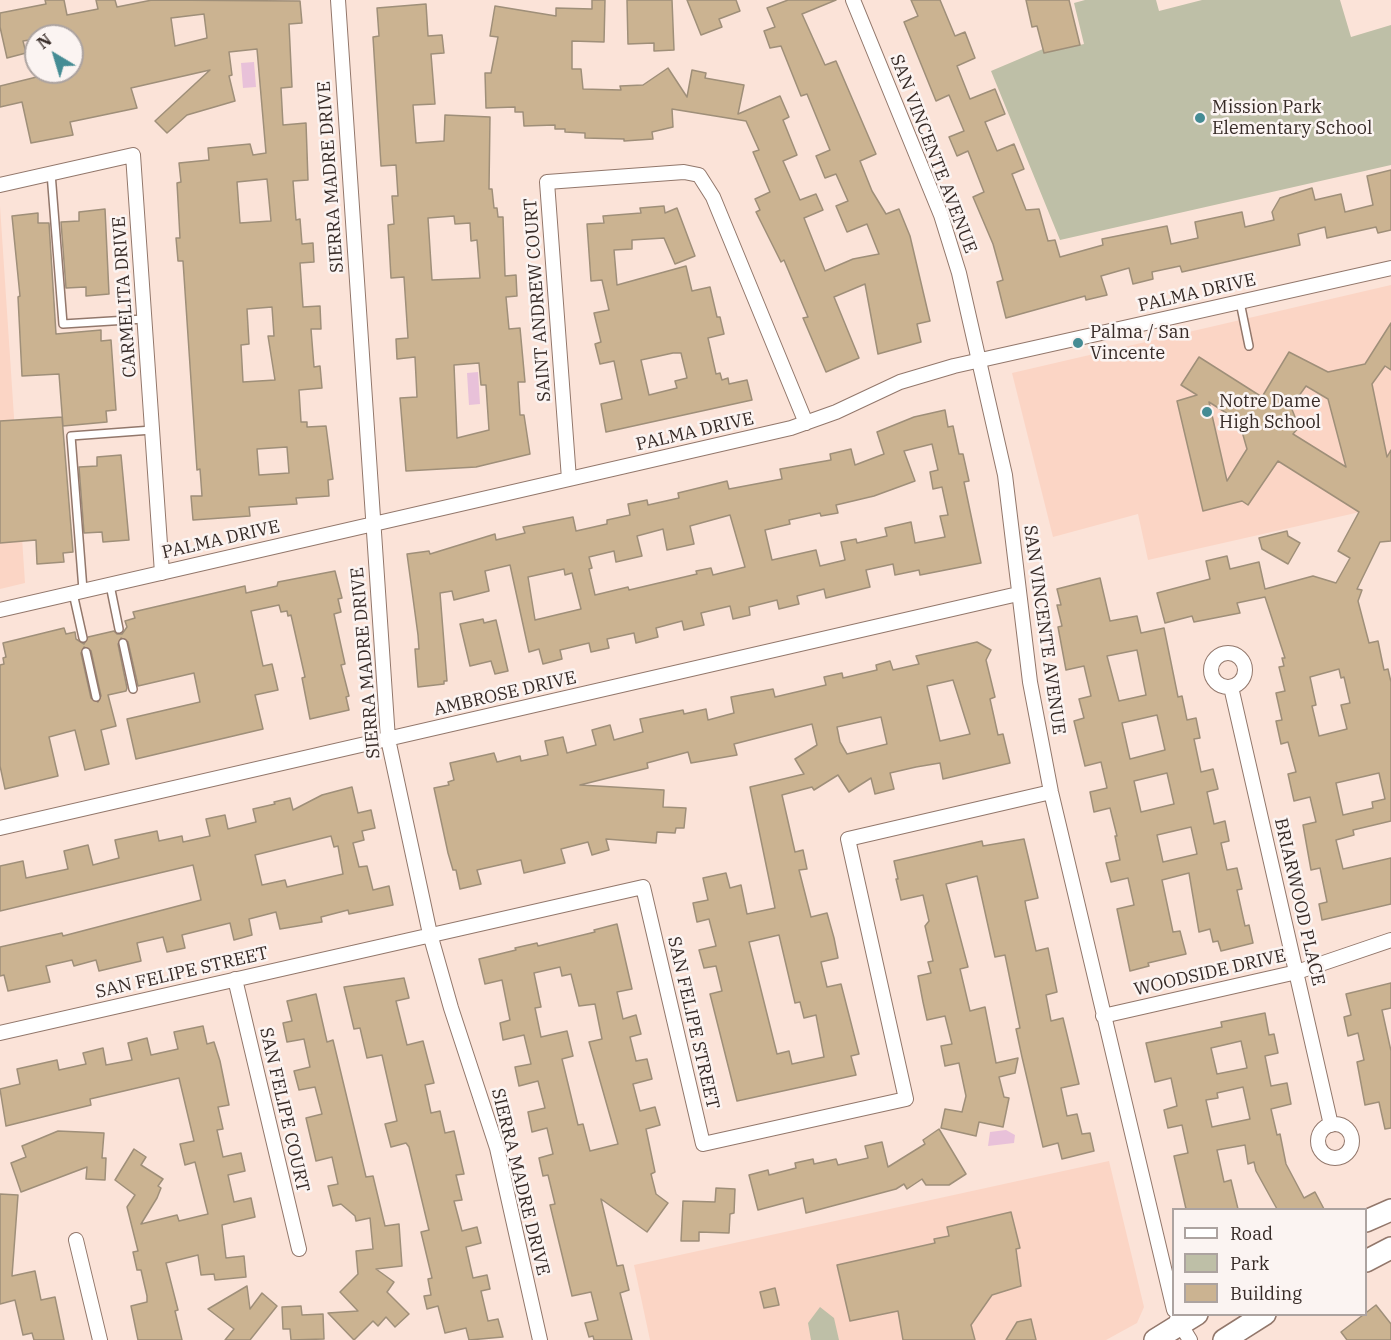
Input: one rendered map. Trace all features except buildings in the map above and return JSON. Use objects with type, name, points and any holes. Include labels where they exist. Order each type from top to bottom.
[{"type":"main road","points":[[1367,1220],[1391,1210]]},
{"type":"main road","points":[[1367,1260],[1391,1248]]},
{"type":"main road","points":[[1224,1340],[1262,1316]]},
{"type":"main road","points":[[1155,1340],[1183,1321]]},
{"type":"street","name":"SIERRA MADRE DRIVE","points":[[338,0],[371,523],[388,739],[430,934],[451,1008],[497,1149],[540,1340]]},
{"type":"street","name":"SAN VINCENTE AVENUE","points":[[853,0],[951,244],[1005,475],[1030,682],[1051,792],[1103,1016],[1172,1279]]},
{"type":"street","name":"CARMELITA DRIVE","points":[[0,185],[133,155],[162,573]]},
{"type":"street","name":"SAINT ANDREW COURT","points":[[569,479],[547,182],[684,172],[699,175],[713,197],[806,423]]},
{"type":"street","name":"PALMA DRIVE","points":[[0,610],[806,423],[900,382],[978,361],[1391,268]]},
{"type":"street","name":"AMBROSE DRIVE","points":[[0,828],[1018,594]]},
{"type":"street","name":"BRIARWOOD PLACE","points":[[1231,687],[1331,1125]]},
{"type":"street","name":"SAN FELIPE STREET","points":[[0,1033],[643,887],[703,1144],[906,1099],[848,839],[1051,792]]},
{"type":"street","name":"WOODSIDE DRIVE","points":[[1103,1016],[1297,972],[1391,939]]},
{"type":"street","name":"SAN FELIPE COURT","points":[[235,979],[299,1249]]},
{"type":"street","points":[[76,1240],[100,1340]]},
{"type":"lane","points":[[51,173],[63,324],[144,319]]},
{"type":"lane","points":[[1240,302],[1249,346]]},
{"type":"lane","points":[[83,638],[78,592],[71,436],[152,430]]},
{"type":"lane","points":[[110,585],[120,629]]},
{"type":"lane","points":[[123,643],[133,689]]},
{"type":"lane","points":[[86,651],[96,697]]},
{"type":"shaded area","points":[[254,62],[256,87],[243,88],[241,63]]},
{"type":"shaded area","points":[[0,206],[25,583],[0,589]]},
{"type":"shaded area","name":"Notre Dame High School","points":[[1391,285],[1391,505],[1148,560],[1138,514],[1053,537],[1012,373]]},
{"type":"shaded area","points":[[478,372],[480,404],[469,405],[467,373]]},
{"type":"shaded area","points":[[1006,1130],[1015,1135],[1014,1143],[988,1146],[990,1132]]},
{"type":"shaded area","points":[[1109,1161],[1144,1307],[1137,1323],[1106,1340],[650,1340],[634,1265]]},
{"type":"green space","name":"Mission Park Elementary School","points":[[1085,0],[1156,0],[1159,11],[1202,0],[1340,0],[1351,37],[1391,25],[1391,165],[1060,240],[991,71],[1043,49],[1044,53],[1084,44],[1074,3]]},
{"type":"green space","points":[[820,1307],[834,1318],[839,1340],[811,1340],[808,1323]]},
{"type":"place","name":"Mission Park Elementary School","points":[[1200,118]]},
{"type":"place","name":"Palma / San Vincente","points":[[1078,343]]},
{"type":"place","name":"Notre Dame High School","points":[[1207,412]]}]
